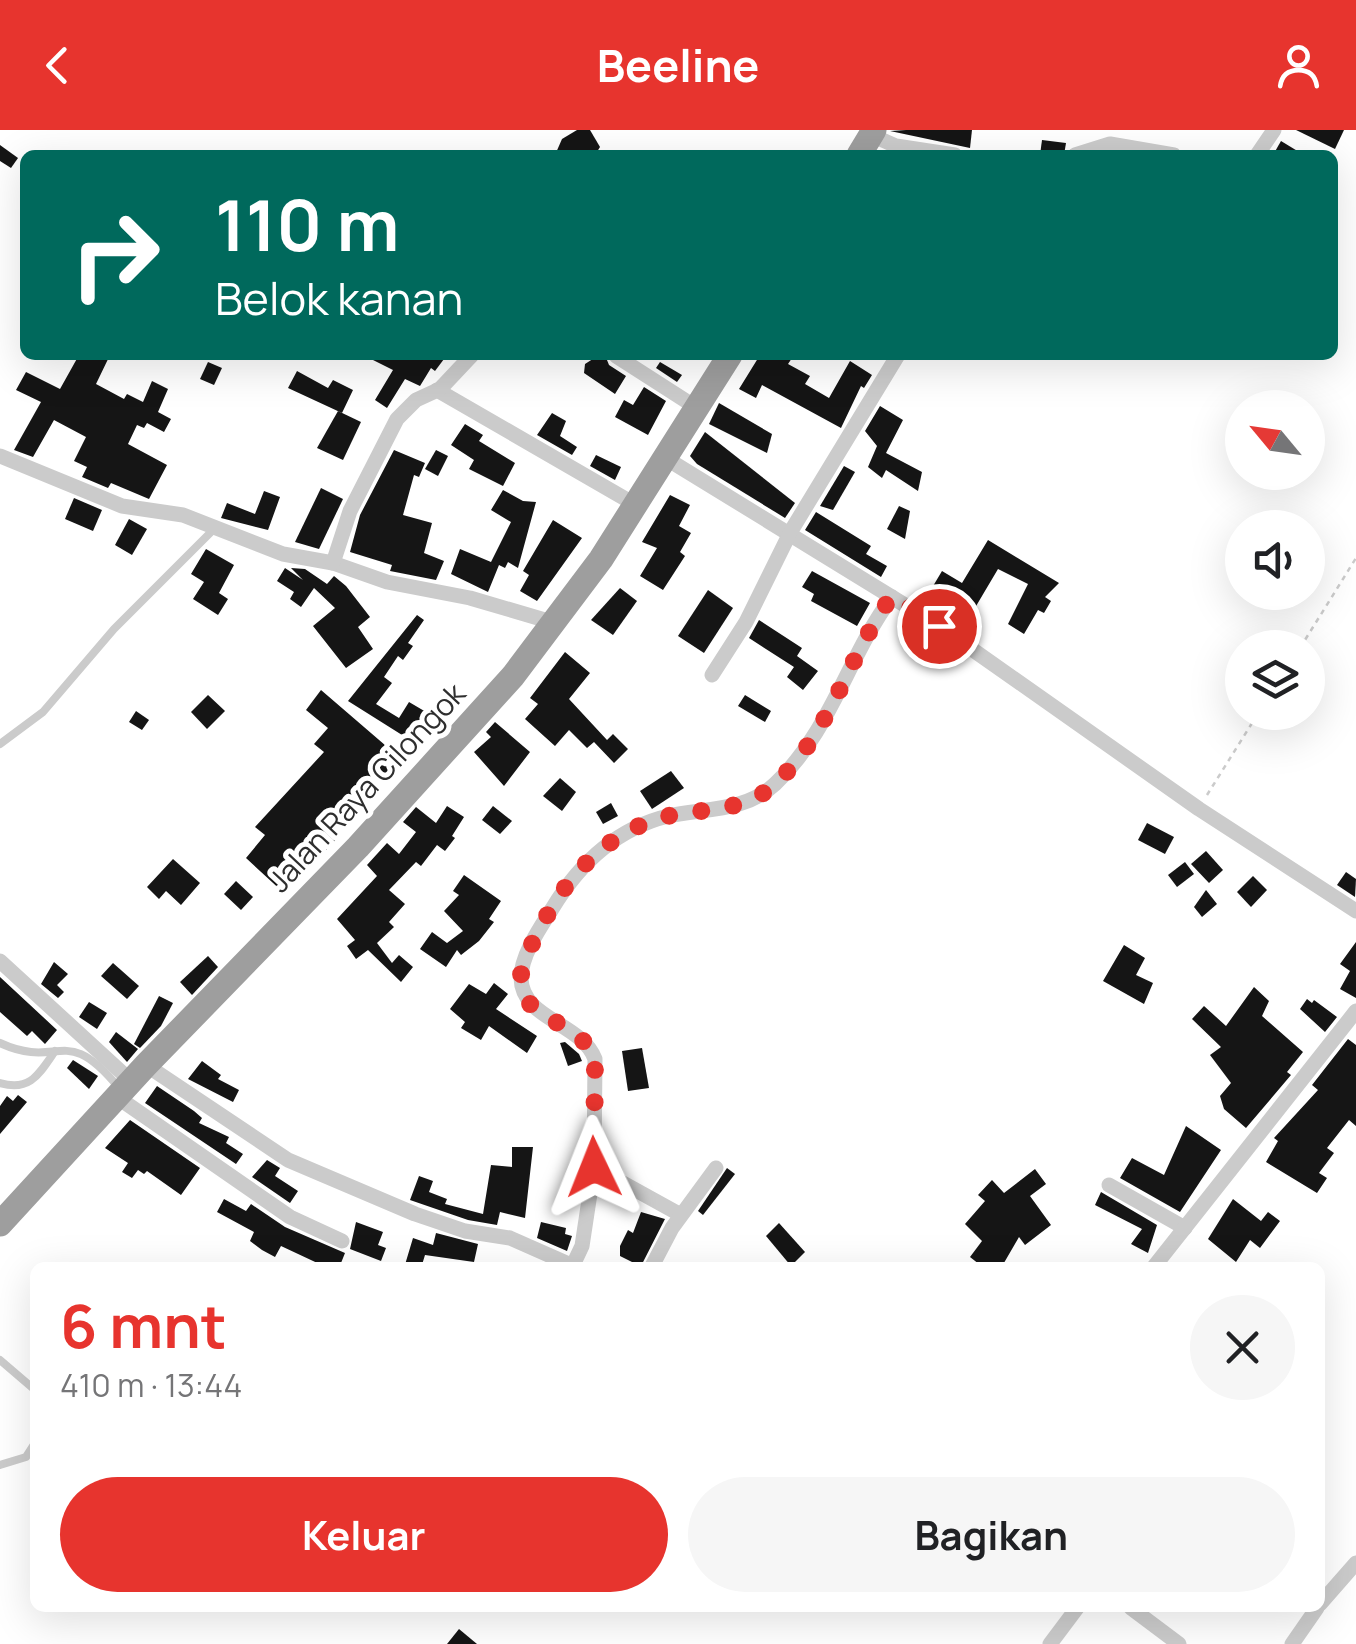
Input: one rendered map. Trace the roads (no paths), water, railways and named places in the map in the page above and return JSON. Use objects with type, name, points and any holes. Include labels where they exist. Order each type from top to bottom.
[{"type":"highway","name":"Jalan Raya Cilongok","points":[[0,1224],[129,1083],[372,833],[555,623],[667,459],[727,360]]},
{"type":"street","points":[[868,140],[922,150]]},
{"type":"street","points":[[1091,150],[1110,144],[1145,150]]},
{"type":"street","points":[[333,564],[350,511],[397,419],[416,400],[437,390],[467,360]]},
{"type":"street","points":[[622,360],[697,408]]},
{"type":"street","points":[[712,674],[746,622],[791,532],[895,360]]},
{"type":"street","points":[[437,390],[636,506]]},
{"type":"street","points":[[0,456],[122,506],[183,515],[283,554],[333,564],[387,582],[470,598],[555,623]]},
{"type":"street","points":[[667,459],[892,596],[1198,809],[1356,912]]},
{"type":"street","points":[[577,1262],[594,1167],[596,1072],[592,1050],[524,994],[524,961],[563,891],[606,842],[666,816],[729,808],[775,784],[841,696],[878,616],[892,596]]},
{"type":"street","points":[[0,961],[129,1083],[290,1217],[342,1241]]},
{"type":"street","points":[[1158,1262],[1356,1011]]},
{"type":"street","points":[[129,1083],[288,1160],[415,1214],[465,1231],[510,1238],[567,1262]]},
{"type":"street","points":[[594,1167],[681,1215]]},
{"type":"street","points":[[654,1262],[681,1215],[716,1168]]},
{"type":"street","points":[[1108,1185],[1185,1228]]},
{"type":"street","points":[[1325,1599],[1356,1562]]},
{"type":"street","points":[[1050,1644],[1073,1612]]},
{"type":"street","points":[[1135,1612],[1179,1644]]},
{"type":"street","points":[[1292,1644],[1315,1612]]},
{"type":"lane","points":[[0,744],[43,712],[114,630],[215,528]]},
{"type":"lane","points":[[0,1043],[38,1054],[68,1048],[88,1055],[129,1083]]},
{"type":"lane","points":[[0,1083],[15,1088],[30,1084],[55,1051]]},
{"type":"lane","points":[[0,1360],[30,1386]]},
{"type":"lane","points":[[0,1465],[26,1456],[30,1450]]}]
